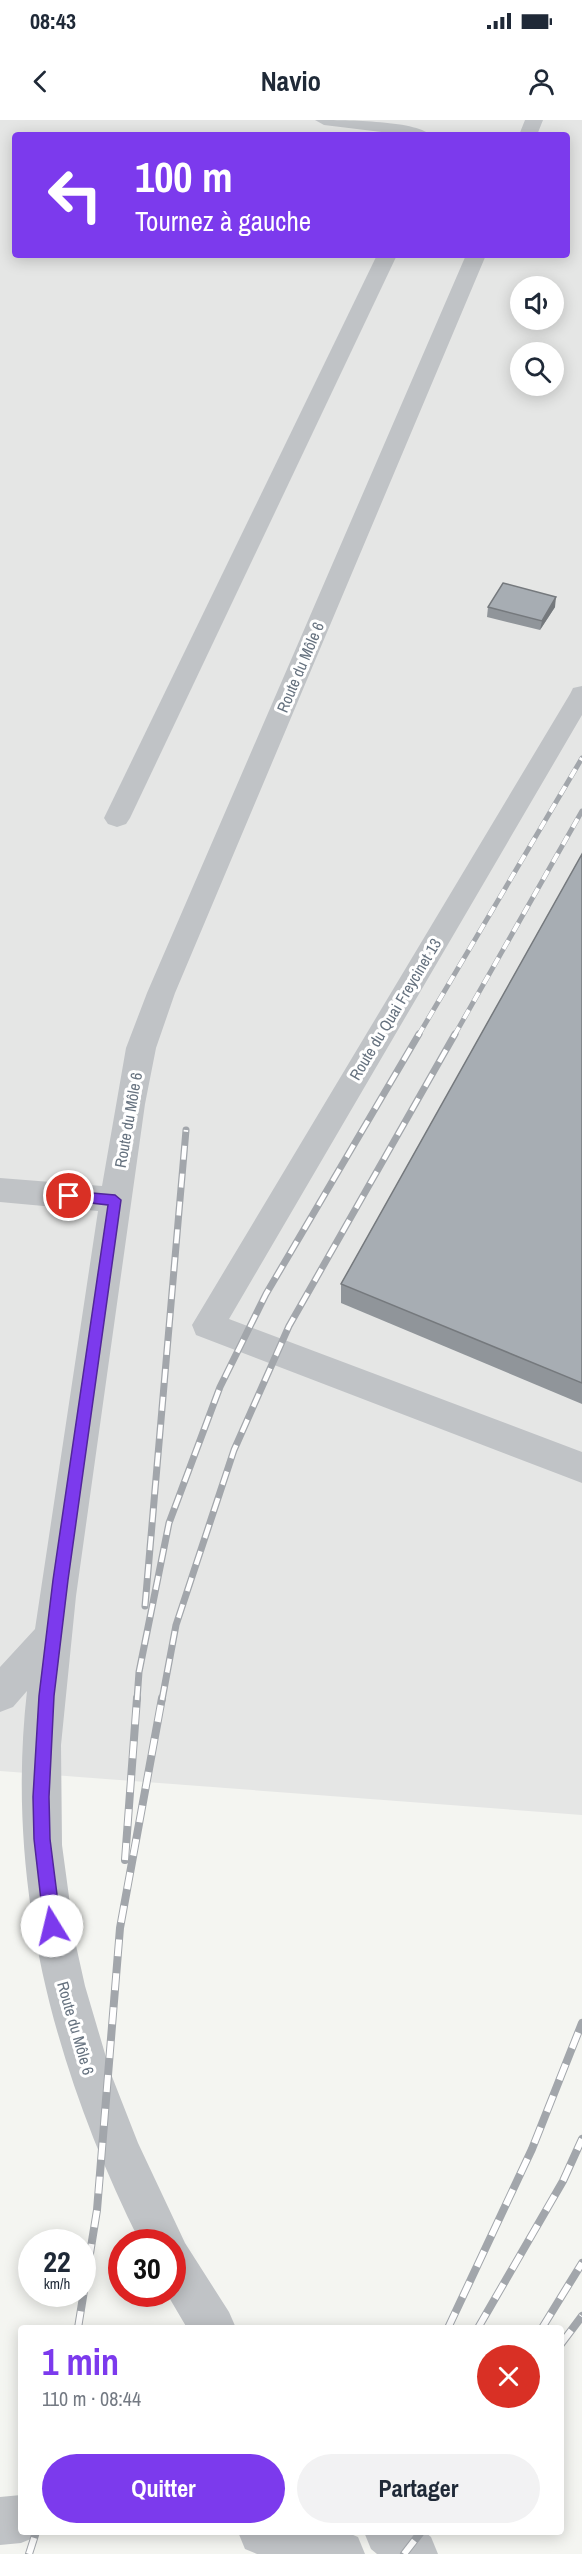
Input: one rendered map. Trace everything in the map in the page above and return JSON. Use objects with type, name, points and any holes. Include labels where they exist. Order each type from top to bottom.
[{"type":"street","points":[[324,120],[414,132]]},
{"type":"street","points":[[117,818],[386,258]]},
{"type":"street","name":"Route du Môle 6","points":[[156,2229],[130,2180],[105,2124],[68,2006],[46,1882],[41,1797],[53,1636],[134,1076],[161,993],[475,258]]},
{"type":"street","name":"Route du Quai Freycinet 13","points":[[582,694],[208,1325],[582,1468]]},
{"type":"street","points":[[0,1190],[115,1200]]},
{"type":"street","points":[[0,1694],[53,1636]]},
{"type":"street","points":[[186,2283],[211,2325]]},
{"type":"street","points":[[0,2521],[18,2519]]},
{"type":"street","points":[[273,2535],[341,2554]]},
{"type":"street","points":[[392,2535],[414,2554]]},
{"type":"shaded area","points":[[0,120],[582,120],[582,1815],[0,1771]]},
{"type":"building","points":[[503,583],[556,597],[542,621],[488,607]]},
{"type":"building","points":[[582,854],[582,1383],[341,1284]]},
{"type":"railway","points":[[418,1036],[582,758]]},
{"type":"railway","points":[[454,1036],[582,811]]},
{"type":"railway","points":[[137,1700],[139,1672],[169,1523],[220,1387],[266,1294],[419,1034]]},
{"type":"railway","points":[[162,1700],[176,1625],[234,1450],[289,1326],[455,1034]]},
{"type":"railway","points":[[145,1606],[186,1130]]},
{"type":"railway","points":[[125,1860],[137,1698]]},
{"type":"railway","points":[[78,2325],[97,2210],[120,1928],[162,1698]]},
{"type":"railway","points":[[449,2325],[532,2149],[582,2023]]},
{"type":"railway","points":[[480,2325],[563,2181],[582,2139]]},
{"type":"railway","points":[[544,2325],[582,2263]]},
{"type":"railway","points":[[564,2340],[582,2316]]},
{"type":"railway","points":[[29,2554],[35,2535]]},
{"type":"railway","points":[[404,2554],[419,2535]]},
{"type":"route","points":[[52,1926],[42,1839],[41,1797],[46,1696],[60,1580],[115,1200],[69,1196]]}]
